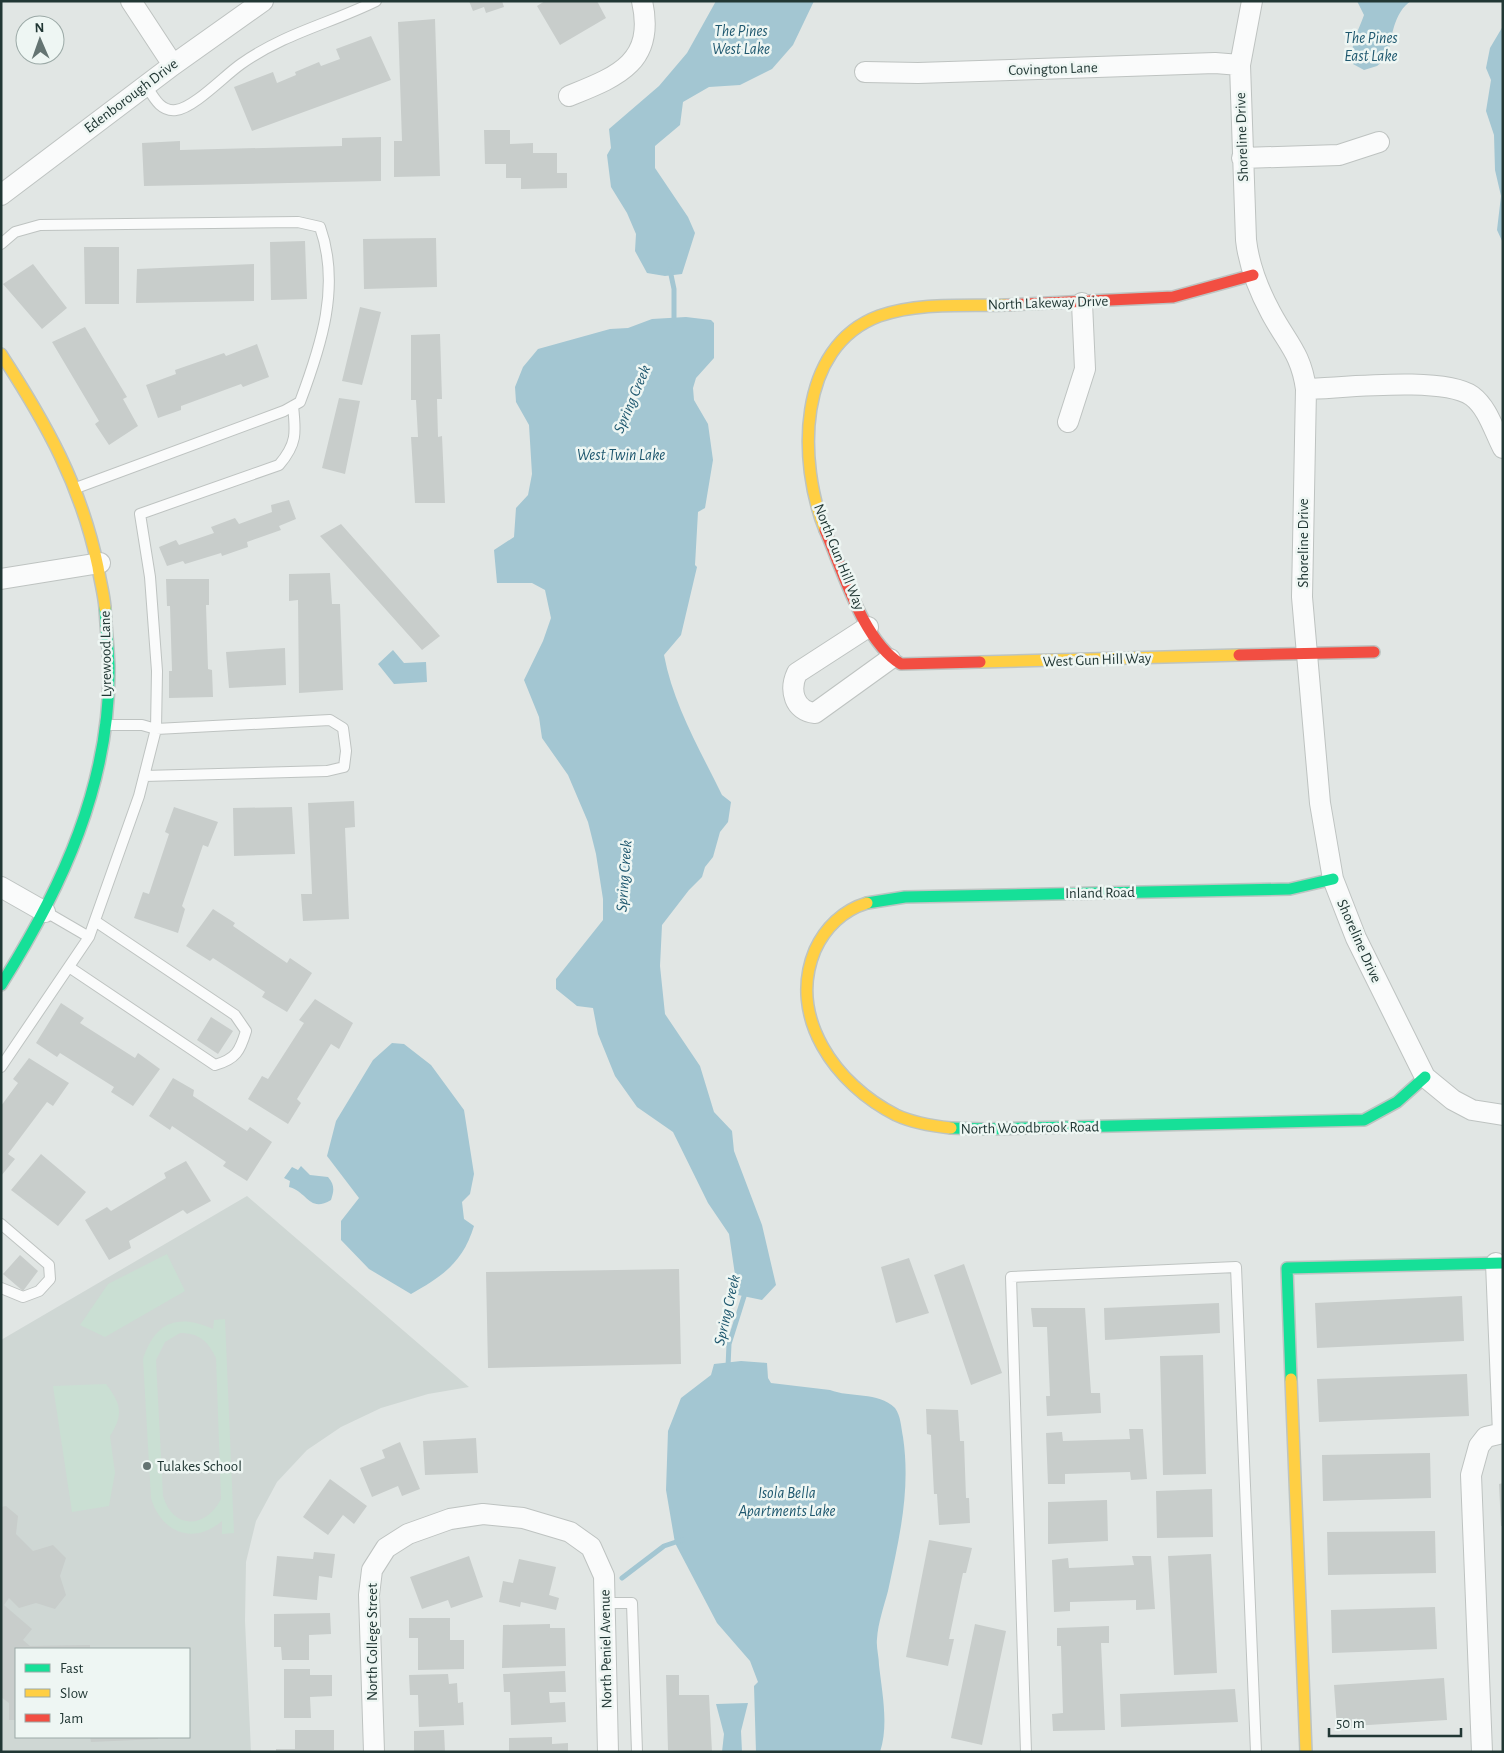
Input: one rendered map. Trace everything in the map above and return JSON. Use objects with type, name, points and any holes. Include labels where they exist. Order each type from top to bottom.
[{"type":"street","points":[[131,1],[172,65]]},
{"type":"street","name":"Edenborough Drive","points":[[1,195],[172,65],[264,1]]},
{"type":"street","points":[[569,96],[610,80],[625,70],[635,58],[641,46],[644,28],[642,1]]},
{"type":"street","name":"Shoreline Drive","points":[[1252,1],[1240,66],[1246,240],[1253,275],[1272,315],[1299,358],[1306,389],[1302,534],[1306,654],[1320,803],[1333,879],[1356,938],[1425,1077]]},
{"type":"street","name":"Covington Lane","points":[[865,72],[928,73],[1214,63],[1240,66]]},
{"type":"street","points":[[1242,158],[1339,155],[1379,142]]},
{"type":"street","name":"North Lakeway Drive","points":[[846,337],[862,324],[902,310],[1082,303],[1173,297],[1253,275]]},
{"type":"street","points":[[1068,422],[1085,369],[1082,303]]},
{"type":"street","name":"North Gun Hill Way","points":[[846,337],[831,356],[819,379],[811,410],[807,447],[811,482],[819,514],[868,627],[879,646],[890,659]]},
{"type":"street","name":"Lyrewood Lane","points":[[1,354],[25,387],[46,422],[76,488],[100,563],[109,666],[104,725],[94,785],[83,825],[67,866],[45,912],[1,985]]},
{"type":"street","points":[[1306,389],[1424,385],[1459,390],[1472,396],[1482,407],[1503,448]]},
{"type":"street","points":[[1,579],[100,563]]},
{"type":"street","points":[[868,627],[797,673],[792,689],[797,702],[808,712],[815,713],[890,659]]},
{"type":"street","name":"West Gun Hill Way","points":[[890,659],[901,664],[917,665],[1374,652]]},
{"type":"street","name":"Inland Road","points":[[866,904],[905,897],[1290,890],[1333,879]]},
{"type":"street","points":[[1,887],[45,912]]},
{"type":"street","name":"North Woodbrook Road","points":[[866,904],[850,910],[836,920],[814,950],[805,986],[806,1007],[812,1028],[824,1049],[858,1090],[897,1115],[918,1122],[942,1127],[986,1129],[1364,1120],[1386,1111],[1404,1099],[1425,1077]]},
{"type":"street","points":[[1425,1077],[1453,1100],[1472,1110],[1503,1115]]},
{"type":"street","points":[[1306,1752],[1287,1268],[1499,1263],[1503,1433],[1486,1437],[1479,1446],[1471,1475],[1482,1752]]},
{"type":"street","name":"North Peniel Avenue","points":[[450,1519],[483,1514],[523,1518],[570,1532],[592,1547],[604,1576],[608,1752]]},
{"type":"street","name":"North College Street","points":[[374,1752],[369,1596],[372,1570],[386,1548],[408,1534],[450,1519]]},
{"type":"lane","points":[[146,85],[162,108],[168,110],[180,109],[200,97],[228,73],[271,45],[306,28],[376,1]]},
{"type":"lane","points":[[1,244],[15,232],[40,225],[298,222],[320,227],[326,243],[328,312],[300,402],[76,488]]},
{"type":"lane","points":[[1,1067],[89,937],[144,776],[156,729],[157,671],[150,586],[140,514],[279,465],[290,451],[296,431],[293,406]]},
{"type":"lane","points":[[104,725],[142,725],[156,729],[330,720],[343,728],[346,751],[344,767],[327,771],[144,776]]},
{"type":"lane","points":[[45,912],[89,937]]},
{"type":"lane","points":[[69,967],[215,1064],[230,1060],[242,1046],[246,1031],[235,1015],[95,921]]},
{"type":"lane","points":[[1,1224],[49,1265],[50,1278],[39,1291],[23,1297],[1,1288]]},
{"type":"lane","points":[[1026,1752],[1011,1277],[1236,1267],[1256,1752]]},
{"type":"lane","points":[[606,1603],[632,1603],[637,1752]]},
{"type":"shaded area","name":"Tulakes School","points":[[247,1196],[469,1387],[428,1394],[381,1408],[341,1427],[307,1450],[277,1482],[256,1521],[246,1562],[245,1621],[251,1752],[1,1752],[1,1340]]},
{"type":"green space","points":[[167,1254],[185,1291],[105,1337],[80,1325],[108,1284]]},
{"type":"green space","points":[[225,1319],[234,1533],[222,1534],[222,1521],[211,1529],[189,1534],[179,1532],[170,1527],[156,1510],[151,1498],[143,1359],[154,1336],[169,1324],[189,1322],[213,1329],[214,1320]],"holes":[[[180,1333],[187,1333],[202,1339],[210,1347],[216,1358],[221,1499],[215,1509],[207,1516],[199,1520],[190,1521],[182,1520],[174,1515],[163,1496],[156,1360],[165,1342]]]},
{"type":"green space","points":[[106,1384],[115,1397],[119,1409],[117,1421],[110,1436],[115,1473],[109,1506],[72,1512],[53,1386]]},
{"type":"water","name":"The Pines West Lake","points":[[716,1],[814,1],[793,45],[772,69],[740,85],[709,87],[683,102],[680,125],[655,146],[655,168],[688,217],[695,233],[682,274],[665,276],[647,273],[635,251],[636,234],[627,213],[611,187],[607,155],[611,148],[609,129],[659,86],[687,53]]},
{"type":"water","name":"The Pines East Lake","points":[[1357,1],[1411,1],[1405,6],[1397,19],[1388,57],[1377,66],[1364,70],[1353,64],[1352,57],[1355,39],[1364,15]]},
{"type":"water","points":[[1503,26],[1503,243],[1497,230],[1501,196],[1495,170],[1494,135],[1486,111],[1491,80],[1486,68],[1490,48]]},
{"type":"water","name":"West Twin Lake","points":[[686,317],[711,320],[714,323],[714,358],[696,378],[693,388],[694,400],[708,424],[713,460],[705,508],[698,512],[695,565],[697,567],[681,635],[664,655],[674,691],[688,726],[722,795],[731,802],[728,822],[720,832],[713,857],[705,867],[702,877],[689,890],[662,925],[660,966],[665,1014],[700,1066],[714,1112],[732,1131],[734,1151],[762,1225],[776,1285],[762,1300],[738,1295],[729,1234],[708,1203],[673,1132],[637,1107],[615,1076],[598,1034],[593,1008],[577,1006],[556,989],[556,979],[603,920],[603,899],[596,854],[588,822],[568,775],[542,738],[539,717],[524,680],[543,641],[551,618],[545,590],[532,583],[497,583],[494,550],[514,537],[516,508],[528,495],[532,474],[529,425],[516,402],[515,387],[523,367],[538,349],[610,329],[628,328],[652,319]]},
{"type":"water","points":[[393,650],[404,663],[426,662],[427,682],[394,684],[378,664]]},
{"type":"water","points":[[392,1043],[404,1044],[431,1065],[464,1110],[474,1174],[470,1194],[462,1202],[464,1219],[474,1226],[464,1249],[458,1259],[442,1274],[411,1294],[369,1269],[341,1240],[341,1221],[359,1198],[327,1156],[336,1121],[373,1060]]},
{"type":"water","points":[[301,1166],[310,1175],[328,1177],[333,1188],[331,1200],[318,1204],[313,1203],[289,1187],[290,1181],[284,1178],[292,1167],[298,1170]]},
{"type":"water","name":"Isola Bella Apartments Lake","points":[[741,1361],[767,1363],[768,1378],[771,1383],[830,1390],[880,1399],[895,1408],[898,1415],[905,1457],[905,1496],[896,1553],[877,1639],[884,1720],[883,1742],[880,1752],[756,1752],[754,1686],[758,1682],[750,1661],[717,1623],[675,1543],[666,1490],[668,1431],[681,1398],[711,1375],[714,1364]]},
{"type":"water","points":[[748,1703],[741,1731],[742,1752],[722,1752],[724,1734],[716,1704]]},
{"type":"building","points":[[469,1],[502,1],[504,7],[486,13],[484,7],[473,11]]},
{"type":"building","points":[[545,1],[597,1],[606,18],[560,45],[537,6]]},
{"type":"building","points":[[435,19],[440,176],[394,177],[394,141],[402,141],[398,22]]},
{"type":"building","points":[[371,36],[391,80],[252,131],[234,87],[273,72],[277,83],[296,75],[295,72],[319,62],[321,66],[340,59],[336,49]]},
{"type":"building","points":[[484,130],[510,130],[510,144],[533,143],[533,153],[557,153],[557,173],[567,173],[567,188],[521,189],[521,178],[506,178],[506,164],[485,164]]},
{"type":"building","points":[[381,137],[381,181],[144,186],[142,143],[180,141],[180,150],[342,146],[342,138]]},
{"type":"building","points":[[436,238],[437,287],[364,289],[363,239]]},
{"type":"building","points":[[305,241],[307,299],[271,300],[270,242]]},
{"type":"building","points":[[84,247],[119,247],[119,304],[85,304]]},
{"type":"building","points":[[33,264],[67,308],[42,329],[3,284]]},
{"type":"building","points":[[254,264],[254,301],[136,303],[137,269]]},
{"type":"building","points":[[360,307],[381,312],[362,385],[342,381]]},
{"type":"building","points":[[85,327],[127,397],[123,399],[138,426],[109,445],[95,424],[99,421],[52,342]]},
{"type":"building","points":[[440,334],[442,399],[437,399],[438,437],[442,436],[445,503],[415,503],[411,437],[418,437],[416,400],[411,400],[411,335]]},
{"type":"building","points":[[257,344],[269,377],[243,387],[241,384],[181,406],[181,410],[158,418],[146,385],[176,374],[175,370],[224,353],[226,356]]},
{"type":"building","points":[[339,398],[360,401],[345,474],[322,468]]},
{"type":"building","points":[[289,500],[296,519],[279,526],[281,530],[247,542],[248,547],[222,556],[221,553],[185,564],[183,561],[167,566],[159,547],[176,540],[179,545],[214,533],[211,527],[235,518],[239,524],[272,512],[271,505]]},
{"type":"building","points":[[341,524],[440,636],[422,650],[320,536]]},
{"type":"building","points":[[330,573],[332,604],[340,604],[343,690],[299,693],[298,600],[289,601],[289,574]]},
{"type":"building","points":[[166,579],[209,579],[209,605],[206,605],[208,669],[212,670],[213,697],[169,698],[169,671],[172,671],[170,606],[167,606]]},
{"type":"building","points":[[285,648],[286,685],[229,688],[226,652]]},
{"type":"building","points":[[354,801],[355,827],[345,828],[349,919],[303,921],[301,894],[312,894],[308,803]]},
{"type":"building","points":[[174,807],[218,822],[208,847],[203,845],[182,906],[185,909],[178,933],[134,918],[143,892],[149,894],[169,834],[165,832]]},
{"type":"building","points":[[292,807],[295,854],[234,856],[233,808]]},
{"type":"building","points":[[213,909],[235,923],[233,926],[287,963],[290,958],[312,973],[287,1012],[262,997],[265,992],[213,958],[210,961],[186,946]]},
{"type":"building","points":[[315,999],[353,1023],[339,1049],[331,1044],[297,1099],[301,1103],[288,1124],[248,1099],[262,1076],[268,1079],[304,1023],[299,1020]]},
{"type":"building","points":[[61,1003],[84,1018],[80,1023],[135,1058],[138,1053],[160,1069],[133,1106],[111,1092],[114,1087],[60,1053],[57,1057],[36,1043]]},
{"type":"building","points":[[211,1017],[233,1031],[218,1054],[197,1040]]},
{"type":"building","points":[[29,1058],[69,1083],[53,1106],[47,1102],[8,1154],[15,1159],[1,1176],[1,1106],[18,1083],[13,1079]]},
{"type":"building","points":[[173,1078],[194,1090],[193,1096],[247,1131],[250,1127],[272,1142],[247,1181],[223,1166],[226,1162],[172,1126],[170,1130],[149,1116]]},
{"type":"building","points":[[41,1154],[86,1192],[58,1226],[11,1190]]},
{"type":"building","points":[[186,1161],[211,1201],[187,1214],[183,1210],[129,1241],[131,1248],[109,1260],[85,1220],[107,1207],[111,1211],[166,1178],[164,1173]]},
{"type":"building","points":[[20,1255],[38,1271],[23,1291],[3,1274]]},
{"type":"building","points":[[909,1258],[929,1313],[896,1323],[881,1267]]},
{"type":"building","points":[[964,1264],[1002,1373],[971,1385],[934,1275]]},
{"type":"building","points":[[679,1269],[681,1364],[488,1368],[486,1272]]},
{"type":"building","points":[[1462,1296],[1464,1341],[1317,1348],[1315,1303]]},
{"type":"building","points":[[1219,1303],[1220,1333],[1105,1340],[1104,1308]]},
{"type":"building","points":[[1031,1308],[1085,1308],[1091,1393],[1100,1393],[1101,1413],[1047,1416],[1046,1396],[1050,1396],[1047,1327],[1033,1327]]},
{"type":"building","points":[[1203,1355],[1206,1474],[1163,1475],[1160,1356]]},
{"type":"building","points":[[1467,1374],[1469,1416],[1319,1422],[1317,1379]]},
{"type":"building","points":[[926,1409],[958,1410],[960,1441],[964,1441],[966,1498],[969,1498],[970,1523],[939,1525],[937,1494],[934,1494],[931,1435],[927,1434]]},
{"type":"building","points":[[1129,1429],[1143,1429],[1147,1479],[1131,1480],[1130,1472],[1065,1474],[1065,1484],[1048,1484],[1046,1433],[1062,1432],[1063,1441],[1130,1439]]},
{"type":"building","points":[[476,1438],[478,1473],[425,1475],[423,1441]]},
{"type":"building","points":[[400,1442],[420,1489],[402,1496],[398,1486],[372,1497],[360,1468],[385,1458],[382,1450]]},
{"type":"building","points":[[1430,1453],[1431,1498],[1323,1501],[1322,1455]]},
{"type":"building","points":[[330,1479],[367,1506],[354,1524],[343,1515],[328,1535],[303,1517]]},
{"type":"building","points":[[1503,1483],[1503,1526],[1501,1526],[1499,1484]]},
{"type":"building","points":[[1212,1489],[1213,1537],[1157,1538],[1156,1491]]},
{"type":"building","points":[[1107,1500],[1108,1541],[1048,1544],[1048,1502]]},
{"type":"building","points":[[6,1506],[18,1516],[16,1534],[33,1551],[53,1545],[66,1558],[60,1576],[66,1595],[55,1609],[36,1603],[19,1608],[9,1598],[4,1605],[32,1629],[23,1640],[30,1646],[90,1645],[90,1648],[15,1648],[15,1720],[9,1720],[9,1703],[1,1697],[1,1507]]},
{"type":"building","points":[[1435,1531],[1436,1573],[1328,1575],[1327,1532]]},
{"type":"building","points":[[929,1540],[972,1548],[966,1573],[963,1573],[949,1639],[954,1639],[948,1666],[906,1657]]},
{"type":"building","points":[[314,1552],[335,1554],[332,1578],[319,1576],[317,1600],[273,1596],[277,1556],[313,1559]]},
{"type":"building","points":[[1211,1554],[1217,1673],[1174,1675],[1168,1556]]},
{"type":"building","points":[[469,1556],[483,1597],[451,1608],[448,1600],[422,1609],[410,1577]]},
{"type":"building","points":[[1132,1556],[1151,1556],[1155,1609],[1136,1610],[1136,1600],[1070,1602],[1070,1611],[1054,1612],[1052,1560],[1068,1558],[1069,1568],[1134,1565]]},
{"type":"building","points":[[519,1559],[556,1567],[549,1595],[559,1598],[556,1610],[521,1602],[520,1607],[499,1602],[503,1581],[513,1583]]},
{"type":"building","points":[[1435,1607],[1437,1649],[1332,1653],[1331,1610]]},
{"type":"building","points":[[330,1613],[331,1634],[309,1635],[309,1660],[282,1660],[281,1647],[274,1647],[274,1614]]},
{"type":"building","points":[[409,1618],[450,1618],[450,1640],[464,1640],[464,1669],[418,1670],[418,1638],[409,1638]]},
{"type":"building","points":[[550,1624],[550,1628],[565,1628],[566,1666],[502,1668],[503,1625]]},
{"type":"building","points":[[975,1624],[1006,1631],[982,1745],[951,1738]]},
{"type":"building","points":[[1109,1626],[1109,1643],[1101,1643],[1105,1730],[1053,1731],[1052,1714],[1063,1713],[1061,1646],[1057,1646],[1057,1628]]},
{"type":"building","points":[[284,1669],[310,1669],[310,1675],[332,1675],[332,1696],[310,1697],[311,1718],[284,1718]]},
{"type":"building","points":[[565,1671],[566,1692],[549,1692],[550,1703],[565,1702],[566,1722],[511,1725],[510,1692],[504,1692],[503,1674]]},
{"type":"building","points":[[448,1674],[449,1684],[457,1683],[458,1703],[463,1702],[464,1725],[419,1727],[418,1695],[410,1695],[409,1675]]},
{"type":"building","points":[[666,1675],[679,1675],[679,1695],[709,1695],[712,1752],[668,1750]]},
{"type":"building","points":[[1444,1678],[1447,1720],[1337,1727],[1334,1685]]},
{"type":"building","points":[[1235,1689],[1238,1722],[1121,1727],[1120,1694]]},
{"type":"building","points":[[295,1730],[334,1730],[334,1750],[276,1752],[276,1749],[295,1749]]},
{"type":"building","points":[[444,1730],[445,1752],[414,1752],[414,1731]]},
{"type":"building","points":[[552,1737],[552,1744],[568,1743],[568,1752],[509,1752],[509,1738]]},
{"type":"building","points":[[90,1738],[158,1738],[158,1739],[91,1742]]},
{"type":"waterway","name":"Spring Creek","points":[[670,270],[674,289],[674,323]]},
{"type":"waterway","name":"Spring Creek","points":[[728,1367],[729,1344],[746,1290]]},
{"type":"waterway","points":[[622,1578],[664,1546],[682,1540]]},
{"type":"traffic: fast","points":[[1,985],[44,911],[63,872],[79,833],[92,793],[102,751],[107,709],[109,665],[105,608]]},
{"type":"traffic: fast","points":[[867,903],[905,897],[1290,889],[1333,879]]},
{"type":"traffic: fast","points":[[951,1128],[985,1129],[1364,1120],[1397,1102],[1425,1077]]},
{"type":"traffic: fast","points":[[1291,1379],[1287,1268],[1503,1263]]},
{"type":"traffic: slow","points":[[825,530],[816,503],[810,473],[808,441],[811,410],[818,380],[832,353],[852,331],[879,316],[926,307],[1007,305]]},
{"type":"traffic: slow","points":[[1,354],[47,430],[72,482],[91,537],[105,608]]},
{"type":"traffic: slow","points":[[980,662],[1239,655]]},
{"type":"traffic: slow","points":[[867,903],[850,910],[836,921],[824,934],[815,950],[808,975],[807,1000],[813,1024],[822,1046],[837,1067],[854,1086],[874,1102],[909,1120],[951,1128]]},
{"type":"traffic: slow","points":[[1291,1379],[1306,1752]]},
{"type":"traffic: jam","points":[[1007,305],[1173,297],[1253,275]]},
{"type":"traffic: jam","points":[[825,530],[865,622],[888,653],[901,664],[980,662]]},
{"type":"traffic: jam","points":[[1239,655],[1374,652]]},
{"type":"place","name":"Tulakes School","points":[[147,1466]]}]
